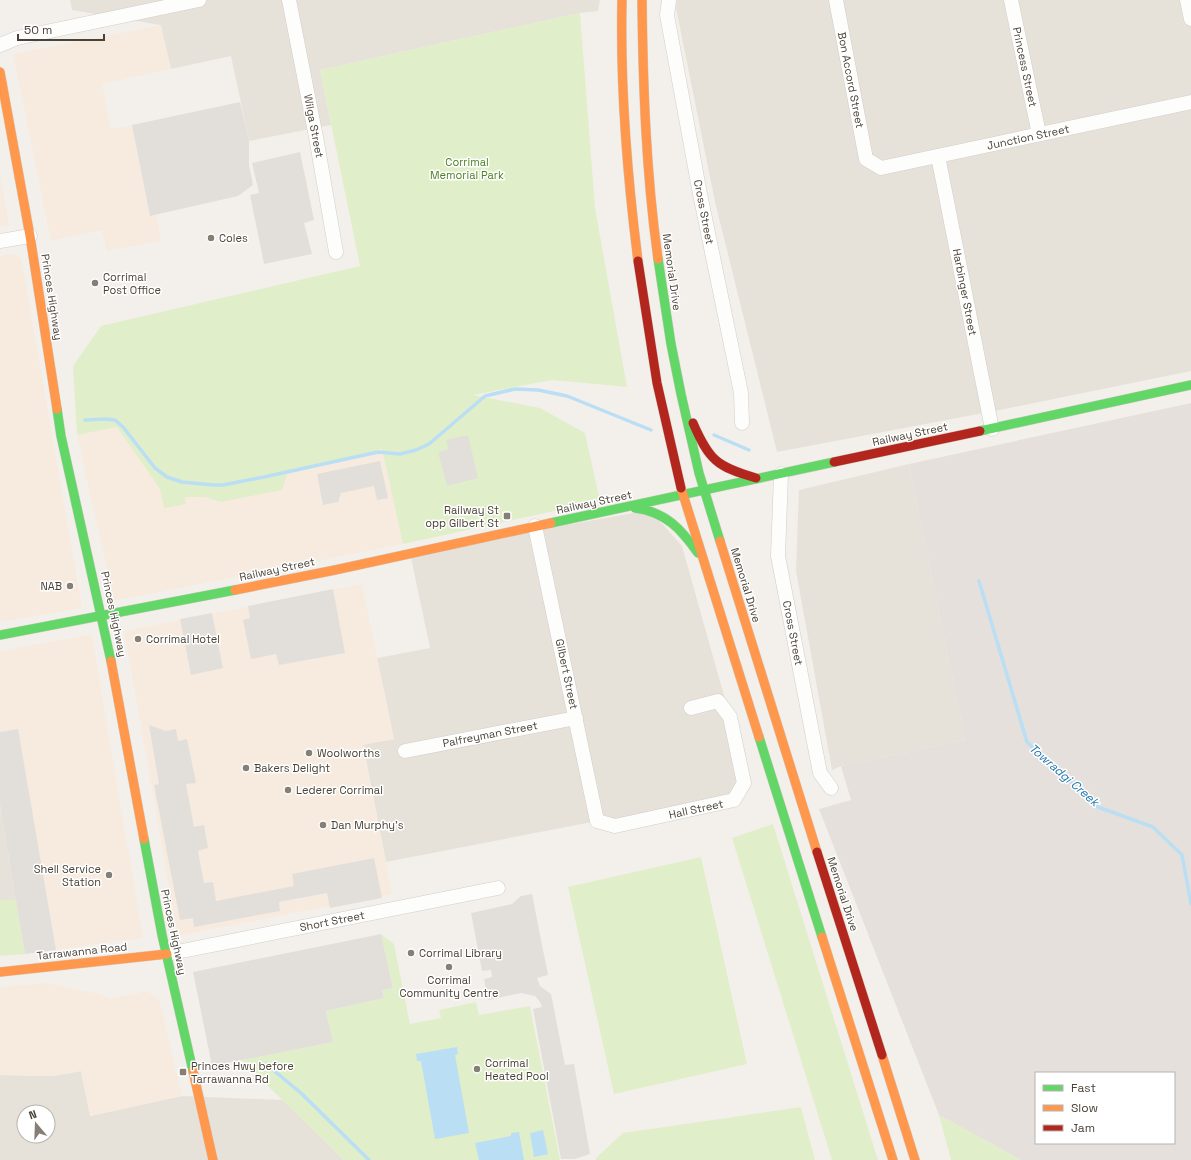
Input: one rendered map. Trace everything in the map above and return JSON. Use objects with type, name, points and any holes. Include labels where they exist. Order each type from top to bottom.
[{"type":"main road","points":[[622,0],[622,91],[634,228],[643,298],[664,416],[683,495],[893,1160]]},
{"type":"main road","name":"Memorial Drive","points":[[642,0],[642,83],[653,222],[661,279],[681,394],[704,491],[915,1160]]},
{"type":"main road","name":"Princes Highway","points":[[0,72],[30,236],[61,436],[103,617],[152,885],[212,1160]]},
{"type":"main road","name":"Railway Street","points":[[0,635],[103,617],[335,570],[1191,385]]},
{"type":"main road","points":[[681,394],[701,440],[716,463],[728,470],[758,479]]},
{"type":"main road","points":[[625,507],[650,510],[674,522],[688,537],[704,562]]},
{"type":"main road","name":"Tarrawanna Road","points":[[0,972],[167,954]]},
{"type":"street","points":[[0,45],[17,38],[199,0]]},
{"type":"street","name":"Wilga Street","points":[[289,0],[316,137],[336,252]]},
{"type":"street","name":"Cross Street","points":[[669,0],[667,14],[700,194],[741,393],[742,423]]},
{"type":"street","name":"Bon Accord Street","points":[[836,0],[866,159]]},
{"type":"street","name":"Princess Street","points":[[1011,0],[1040,134]]},
{"type":"street","points":[[1187,0],[1191,19]]},
{"type":"street","name":"Junction Street","points":[[866,159],[882,168],[1191,102]]},
{"type":"street","name":"Harbinger Street","points":[[938,156],[992,428]]},
{"type":"street","points":[[0,241],[30,236]]},
{"type":"street","name":"Cross Street","points":[[781,474],[778,556],[820,773],[831,788]]},
{"type":"street","name":"Gilbert Street","points":[[535,526],[597,821]]},
{"type":"street","name":"Hall Street","points":[[597,821],[615,826],[734,800],[744,783],[730,717],[718,701],[691,708]]},
{"type":"street","name":"Palfreyman Street","points":[[405,751],[576,718]]},
{"type":"street","name":"Short Street","points":[[167,954],[498,888]]},
{"type":"shaded area","points":[[70,0],[600,0],[598,11],[580,13],[320,70],[331,125],[249,141],[231,56],[171,69],[160,25],[72,10]]},
{"type":"shaded area","points":[[677,0],[1191,0],[1191,371],[1005,409],[777,452],[715,202],[676,8]]},
{"type":"shaded area","points":[[161,25],[171,69],[102,84],[111,129],[132,125],[150,215],[156,214],[161,241],[107,251],[102,230],[51,241],[13,54]]},
{"type":"shaded area","points":[[240,102],[249,141],[249,165],[253,185],[238,196],[150,216],[132,125]]},
{"type":"shaded area","points":[[300,152],[314,220],[304,223],[312,254],[264,264],[250,195],[259,193],[252,163]]},
{"type":"shaded area","points":[[0,175],[9,225],[0,227]]},
{"type":"shaded area","points":[[11,254],[18,255],[22,261],[82,608],[0,622],[0,256]]},
{"type":"shaded area","points":[[1191,403],[1191,1160],[1021,1160],[939,1115],[819,809],[851,800],[841,766],[965,740],[909,464]]},
{"type":"shaded area","points":[[117,427],[160,489],[164,507],[186,504],[185,497],[205,497],[221,502],[286,474],[382,449],[403,544],[114,601],[77,435]]},
{"type":"shaded area","points":[[468,435],[478,478],[447,486],[438,452],[449,449],[446,440]]},
{"type":"shaded area","points":[[380,461],[388,498],[377,500],[374,486],[341,493],[338,502],[323,505],[317,474]]},
{"type":"shaded area","points":[[909,464],[965,740],[841,766],[832,770],[796,571],[799,490]]},
{"type":"shaded area","points":[[650,510],[682,546],[730,717],[744,783],[734,800],[615,826],[597,821],[386,862],[363,744],[394,739],[377,658],[430,648],[410,553]]},
{"type":"shaded area","points":[[362,584],[394,739],[363,745],[392,894],[178,936],[124,631]]},
{"type":"shaded area","points":[[333,589],[345,653],[279,665],[276,654],[251,659],[243,620],[250,618],[248,606]]},
{"type":"shaded area","points":[[212,613],[223,668],[191,675],[180,619]]},
{"type":"shaded area","points":[[92,634],[143,938],[25,954],[0,805],[0,651]]},
{"type":"shaded area","points":[[149,725],[166,731],[176,729],[178,741],[187,739],[196,783],[186,784],[194,827],[204,825],[208,848],[198,851],[204,883],[213,882],[216,901],[294,886],[292,874],[374,858],[382,898],[330,908],[327,893],[279,902],[280,911],[194,927],[193,918],[180,920],[154,785],[159,784]]},
{"type":"shaded area","points":[[18,729],[56,950],[25,954],[0,805],[0,732]]},
{"type":"shaded area","points":[[0,805],[16,900],[0,900]]},
{"type":"shaded area","points":[[532,894],[548,975],[537,978],[540,986],[551,994],[565,1065],[574,1064],[590,1154],[575,1159],[561,1159],[533,1009],[542,1007],[540,1002],[535,996],[521,993],[488,1000],[484,979],[492,977],[491,970],[482,971],[471,913],[512,904],[521,896]]},
{"type":"shaded area","points":[[381,934],[393,988],[382,990],[384,998],[326,1011],[333,1042],[212,1066],[193,972]]},
{"type":"shaded area","points":[[47,983],[99,994],[110,999],[147,991],[159,999],[182,1096],[90,1116],[81,1071],[53,1076],[0,1075],[0,987]]},
{"type":"shaded area","points":[[81,1071],[90,1116],[182,1096],[283,1100],[344,1160],[0,1160],[0,1075],[53,1076]]},
{"type":"green space","name":"Corrimal Memorial Park","points":[[580,13],[595,208],[627,387],[552,380],[473,395],[540,408],[585,433],[600,501],[403,544],[382,449],[287,474],[282,490],[221,502],[205,497],[185,497],[186,504],[164,508],[160,489],[117,427],[77,435],[73,366],[101,326],[360,266],[320,70]]},
{"type":"green space","points":[[773,824],[878,1160],[832,1160],[732,838]]},
{"type":"green space","points":[[701,857],[747,1064],[614,1094],[568,887]]},
{"type":"green space","points":[[0,900],[16,900],[25,954],[0,956]]},
{"type":"green space","points":[[381,934],[394,944],[410,1024],[441,1018],[439,1010],[476,1002],[479,1015],[530,1006],[560,1160],[344,1160],[241,1060],[333,1042],[326,1011],[384,998],[382,990],[393,987]]},
{"type":"green space","points":[[801,1107],[815,1160],[595,1160],[623,1133]]},
{"type":"green space","points":[[939,1115],[1021,1160],[951,1160]]},
{"type":"water","points":[[457,1047],[458,1054],[455,1055],[469,1133],[435,1139],[421,1061],[417,1061],[416,1054]]},
{"type":"water","points":[[543,1130],[548,1154],[534,1157],[530,1133]]},
{"type":"water","points":[[519,1132],[524,1160],[479,1160],[475,1143],[511,1136],[511,1133]]},
{"type":"waterway","points":[[85,420],[115,420],[123,427],[155,468],[167,477],[182,482],[213,485],[223,485],[264,477],[378,452],[400,454],[416,450],[429,444],[485,396],[515,389],[538,390],[567,396],[651,430]]},
{"type":"waterway","points":[[714,435],[749,450]]},
{"type":"waterway","name":"Towradgi Creek","points":[[979,581],[1027,742],[1098,807],[1153,827],[1182,855],[1191,904]]},
{"type":"waterway","points":[[266,1064],[302,1094],[369,1160]]},
{"type":"traffic: fast","points":[[658,259],[671,344],[681,394],[699,473],[720,541]]},
{"type":"traffic: fast","points":[[980,431],[1191,385]]},
{"type":"traffic: fast","points":[[57,409],[61,436],[111,661]]},
{"type":"traffic: fast","points":[[551,523],[834,462]]},
{"type":"traffic: fast","points":[[635,508],[656,513],[672,523],[679,529],[698,553]]},
{"type":"traffic: fast","points":[[0,635],[235,590]]},
{"type":"traffic: fast","points":[[759,737],[822,937]]},
{"type":"traffic: fast","points":[[144,839],[162,935],[193,1071]]},
{"type":"traffic: slow","points":[[622,0],[623,98],[638,261]]},
{"type":"traffic: slow","points":[[642,0],[646,130],[658,259]]},
{"type":"traffic: slow","points":[[0,72],[30,236],[57,409]]},
{"type":"traffic: slow","points":[[681,488],[759,737]]},
{"type":"traffic: slow","points":[[235,590],[551,523]]},
{"type":"traffic: slow","points":[[720,541],[817,852]]},
{"type":"traffic: slow","points":[[111,661],[144,839]]},
{"type":"traffic: slow","points":[[822,937],[893,1160]]},
{"type":"traffic: slow","points":[[0,972],[167,954]]},
{"type":"traffic: slow","points":[[882,1055],[915,1160]]},
{"type":"traffic: slow","points":[[193,1071],[213,1160]]},
{"type":"traffic: jam","points":[[638,261],[657,383],[681,488]]},
{"type":"traffic: jam","points":[[693,423],[704,446],[716,460],[723,466],[756,478]]},
{"type":"traffic: jam","points":[[834,462],[980,431]]},
{"type":"traffic: jam","points":[[817,852],[882,1055]]},
{"type":"place","name":"Coles","points":[[211,238]]},
{"type":"place","name":"Corrimal Post Office","points":[[95,283]]},
{"type":"place","name":"Railway St opp Gilbert St","points":[[507,516]]},
{"type":"place","name":"NAB","points":[[70,586]]},
{"type":"place","name":"Corrimal Hotel","points":[[138,639]]},
{"type":"place","name":"Woolworths","points":[[309,753]]},
{"type":"place","name":"Bakers Delight","points":[[246,768]]},
{"type":"place","name":"Lederer Corrimal","points":[[288,790]]},
{"type":"place","name":"Dan Murphy's","points":[[323,825]]},
{"type":"place","name":"Shell Service Station","points":[[109,875]]},
{"type":"place","name":"Corrimal Library","points":[[411,953]]},
{"type":"place","name":"Corrimal Community Centre","points":[[449,967]]},
{"type":"place","name":"Corrimal Heated Pool","points":[[477,1069]]},
{"type":"place","name":"Princes Hwy before Tarrawanna Rd","points":[[183,1072]]}]
